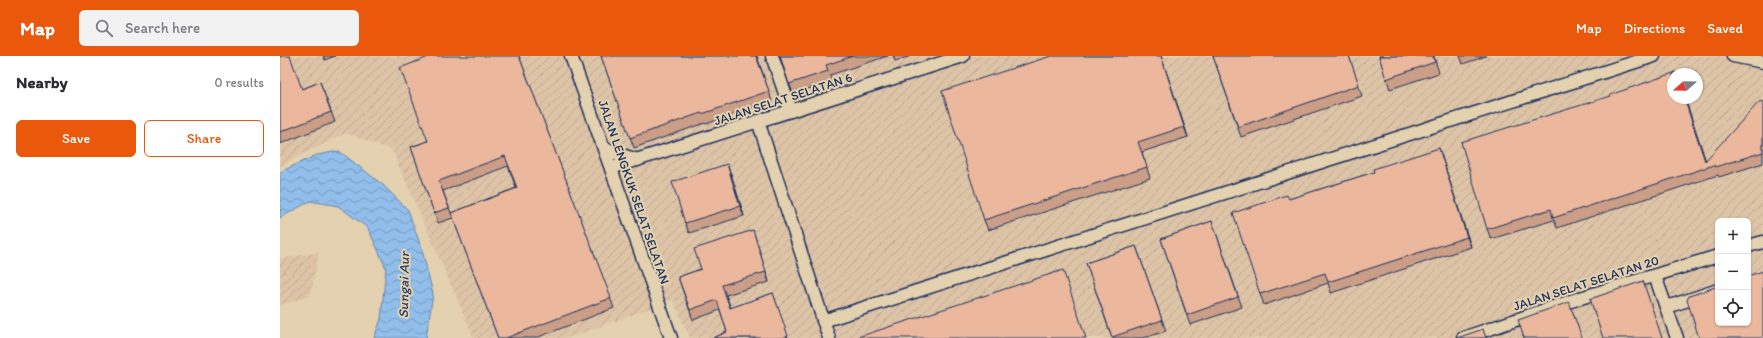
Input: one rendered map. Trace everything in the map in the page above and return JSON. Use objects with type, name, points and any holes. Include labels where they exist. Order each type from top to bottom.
[{"type":"street","name":"JALAN LENGKUK SELAT SELATAN","points":[[571,56],[671,338]]},
{"type":"street","points":[[772,56],[791,110]]},
{"type":"street","name":"JALAN SELAT SELATAN 6","points":[[611,168],[963,56]]},
{"type":"street","points":[[823,321],[1654,56]]},
{"type":"street","points":[[1733,56],[1763,62]]},
{"type":"street","points":[[758,121],[829,338]]},
{"type":"street","points":[[604,147],[635,161],[618,185]]},
{"type":"street","points":[[1751,245],[1763,242]]},
{"type":"street","name":"JALAN SELAT SELATAN 20","points":[[1463,338],[1496,333],[1577,300],[1715,257]]},
{"type":"street","points":[[1655,276],[1677,338]]},
{"type":"street","points":[[1667,307],[1715,291]]},
{"type":"shaded area","points":[[280,56],[1763,56],[1763,338],[690,338],[673,300],[568,338],[474,338],[392,150],[345,133],[280,166]]},
{"type":"shaded area","points":[[319,252],[310,296],[280,305],[280,259]]},
{"type":"water","name":"Sungai Aur","points":[[339,151],[383,185],[408,210],[422,250],[433,294],[426,338],[374,338],[381,319],[386,268],[368,228],[338,206],[310,201],[280,218],[280,172],[317,155]]},
{"type":"building","points":[[280,56],[290,56],[302,89],[320,82],[331,112],[280,132]]},
{"type":"building","points":[[431,56],[519,56],[611,298],[506,338],[498,338],[451,213],[517,188],[505,156],[439,181],[449,208],[434,213],[411,147],[428,141],[400,68]]},
{"type":"building","points":[[601,56],[756,56],[769,91],[630,138]]},
{"type":"building","points":[[780,56],[853,56],[826,65],[828,71],[789,84]]},
{"type":"building","points":[[1051,56],[1161,56],[1184,127],[1138,142],[1147,167],[984,220],[942,91]]},
{"type":"building","points":[[1213,56],[1349,56],[1359,85],[1238,127]]},
{"type":"building","points":[[1379,56],[1433,56],[1435,62],[1386,79]]},
{"type":"building","points":[[1667,75],[1667,104],[1686,104],[1705,161],[1759,102],[1763,101],[1763,152],[1715,167],[1714,165],[1553,218],[1551,209],[1487,229],[1461,142],[1611,96],[1610,95]]},
{"type":"building","points":[[1439,148],[1467,237],[1328,282],[1325,273],[1260,294],[1233,213],[1287,195],[1289,199],[1374,172],[1373,169]]},
{"type":"building","points":[[727,164],[740,206],[685,223],[672,182]]},
{"type":"building","points":[[1212,221],[1238,297],[1187,315],[1161,239]]},
{"type":"building","points":[[753,230],[766,272],[722,285],[730,308],[773,293],[788,336],[783,338],[713,338],[727,332],[717,300],[690,310],[678,277],[701,269],[694,249]]},
{"type":"building","points":[[1136,246],[1162,320],[1112,337],[1086,263]]},
{"type":"building","points":[[1063,270],[1086,338],[855,338]]},
{"type":"building","points":[[1763,271],[1763,338],[1699,338],[1687,300],[1689,296],[1715,287],[1715,326],[1751,326],[1751,275]]},
{"type":"building","points":[[1643,281],[1662,338],[1603,338],[1590,299]]},
{"type":"building","points":[[1569,302],[1582,338],[1524,338],[1518,320]]},
{"type":"building","points":[[1483,329],[1486,338],[1457,338]]}]
